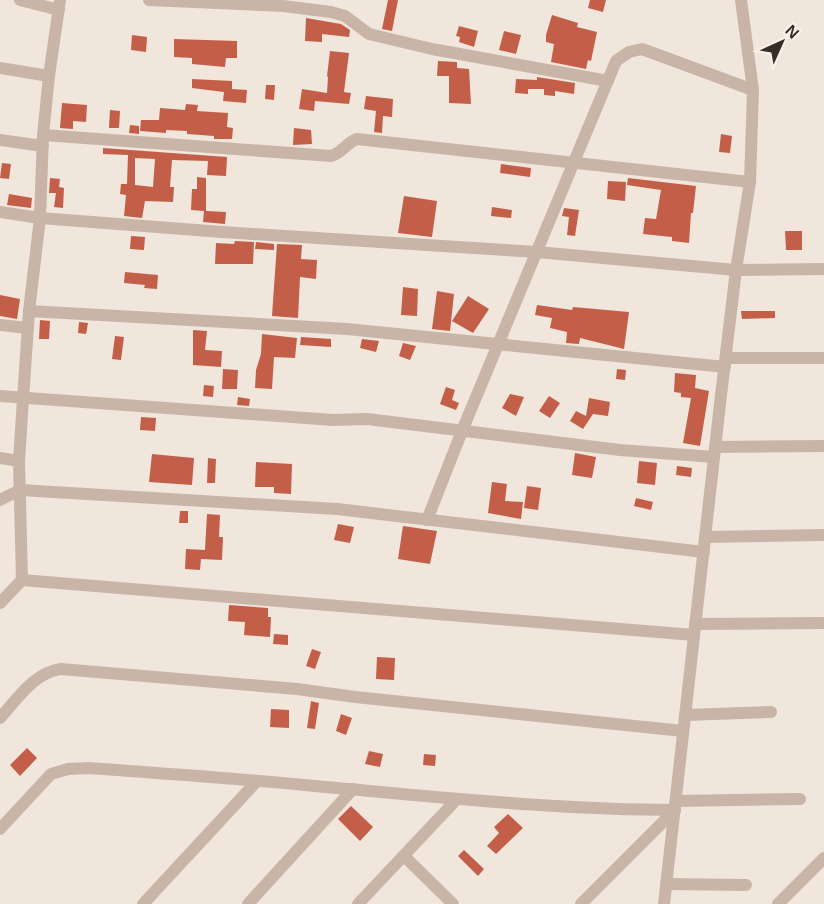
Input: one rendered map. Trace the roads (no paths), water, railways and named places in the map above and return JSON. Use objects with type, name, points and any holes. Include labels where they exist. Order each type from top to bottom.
[{"type":"street","points":[[0,603],[21,579],[19,461],[23,399],[29,311],[40,218],[43,141],[49,76],[60,5],[20,0]]},
{"type":"street","points":[[149,0],[283,6],[331,12],[345,16],[369,34],[432,49],[608,81]]},
{"type":"street","points":[[664,904],[714,452],[736,270],[750,182],[753,90],[741,0]]},
{"type":"street","points":[[427,520],[616,61],[629,52],[642,49],[753,90]]},
{"type":"street","points":[[0,68],[49,76]]},
{"type":"street","points":[[0,140],[331,156],[338,154],[350,141],[357,139],[750,182]]},
{"type":"street","points":[[0,212],[40,218],[537,252],[736,270],[824,269]]},
{"type":"street","points":[[29,311],[347,329],[498,345],[726,362],[824,357]]},
{"type":"street","points":[[0,325],[28,328]]},
{"type":"street","points":[[0,396],[333,420],[367,419],[620,450],[714,452],[824,446]]},
{"type":"street","points":[[0,458],[19,461]]},
{"type":"street","points":[[0,500],[20,490],[337,509],[704,552]]},
{"type":"street","points":[[705,537],[824,535]]},
{"type":"street","points":[[21,579],[695,629],[824,623]]},
{"type":"street","points":[[0,718],[40,676],[50,670],[61,669],[297,689],[683,731]]},
{"type":"street","points":[[685,715],[771,712]]},
{"type":"street","points":[[0,829],[51,774],[68,769],[89,768],[353,789],[457,800],[635,810],[800,799]]},
{"type":"street","points":[[143,904],[257,781]]},
{"type":"street","points":[[248,904],[353,789]]},
{"type":"street","points":[[358,904],[457,800]]},
{"type":"street","points":[[581,904],[675,806]]},
{"type":"street","points":[[404,856],[453,904]]},
{"type":"street","points":[[778,904],[824,858]]},
{"type":"street","points":[[666,884],[746,885]]}]
